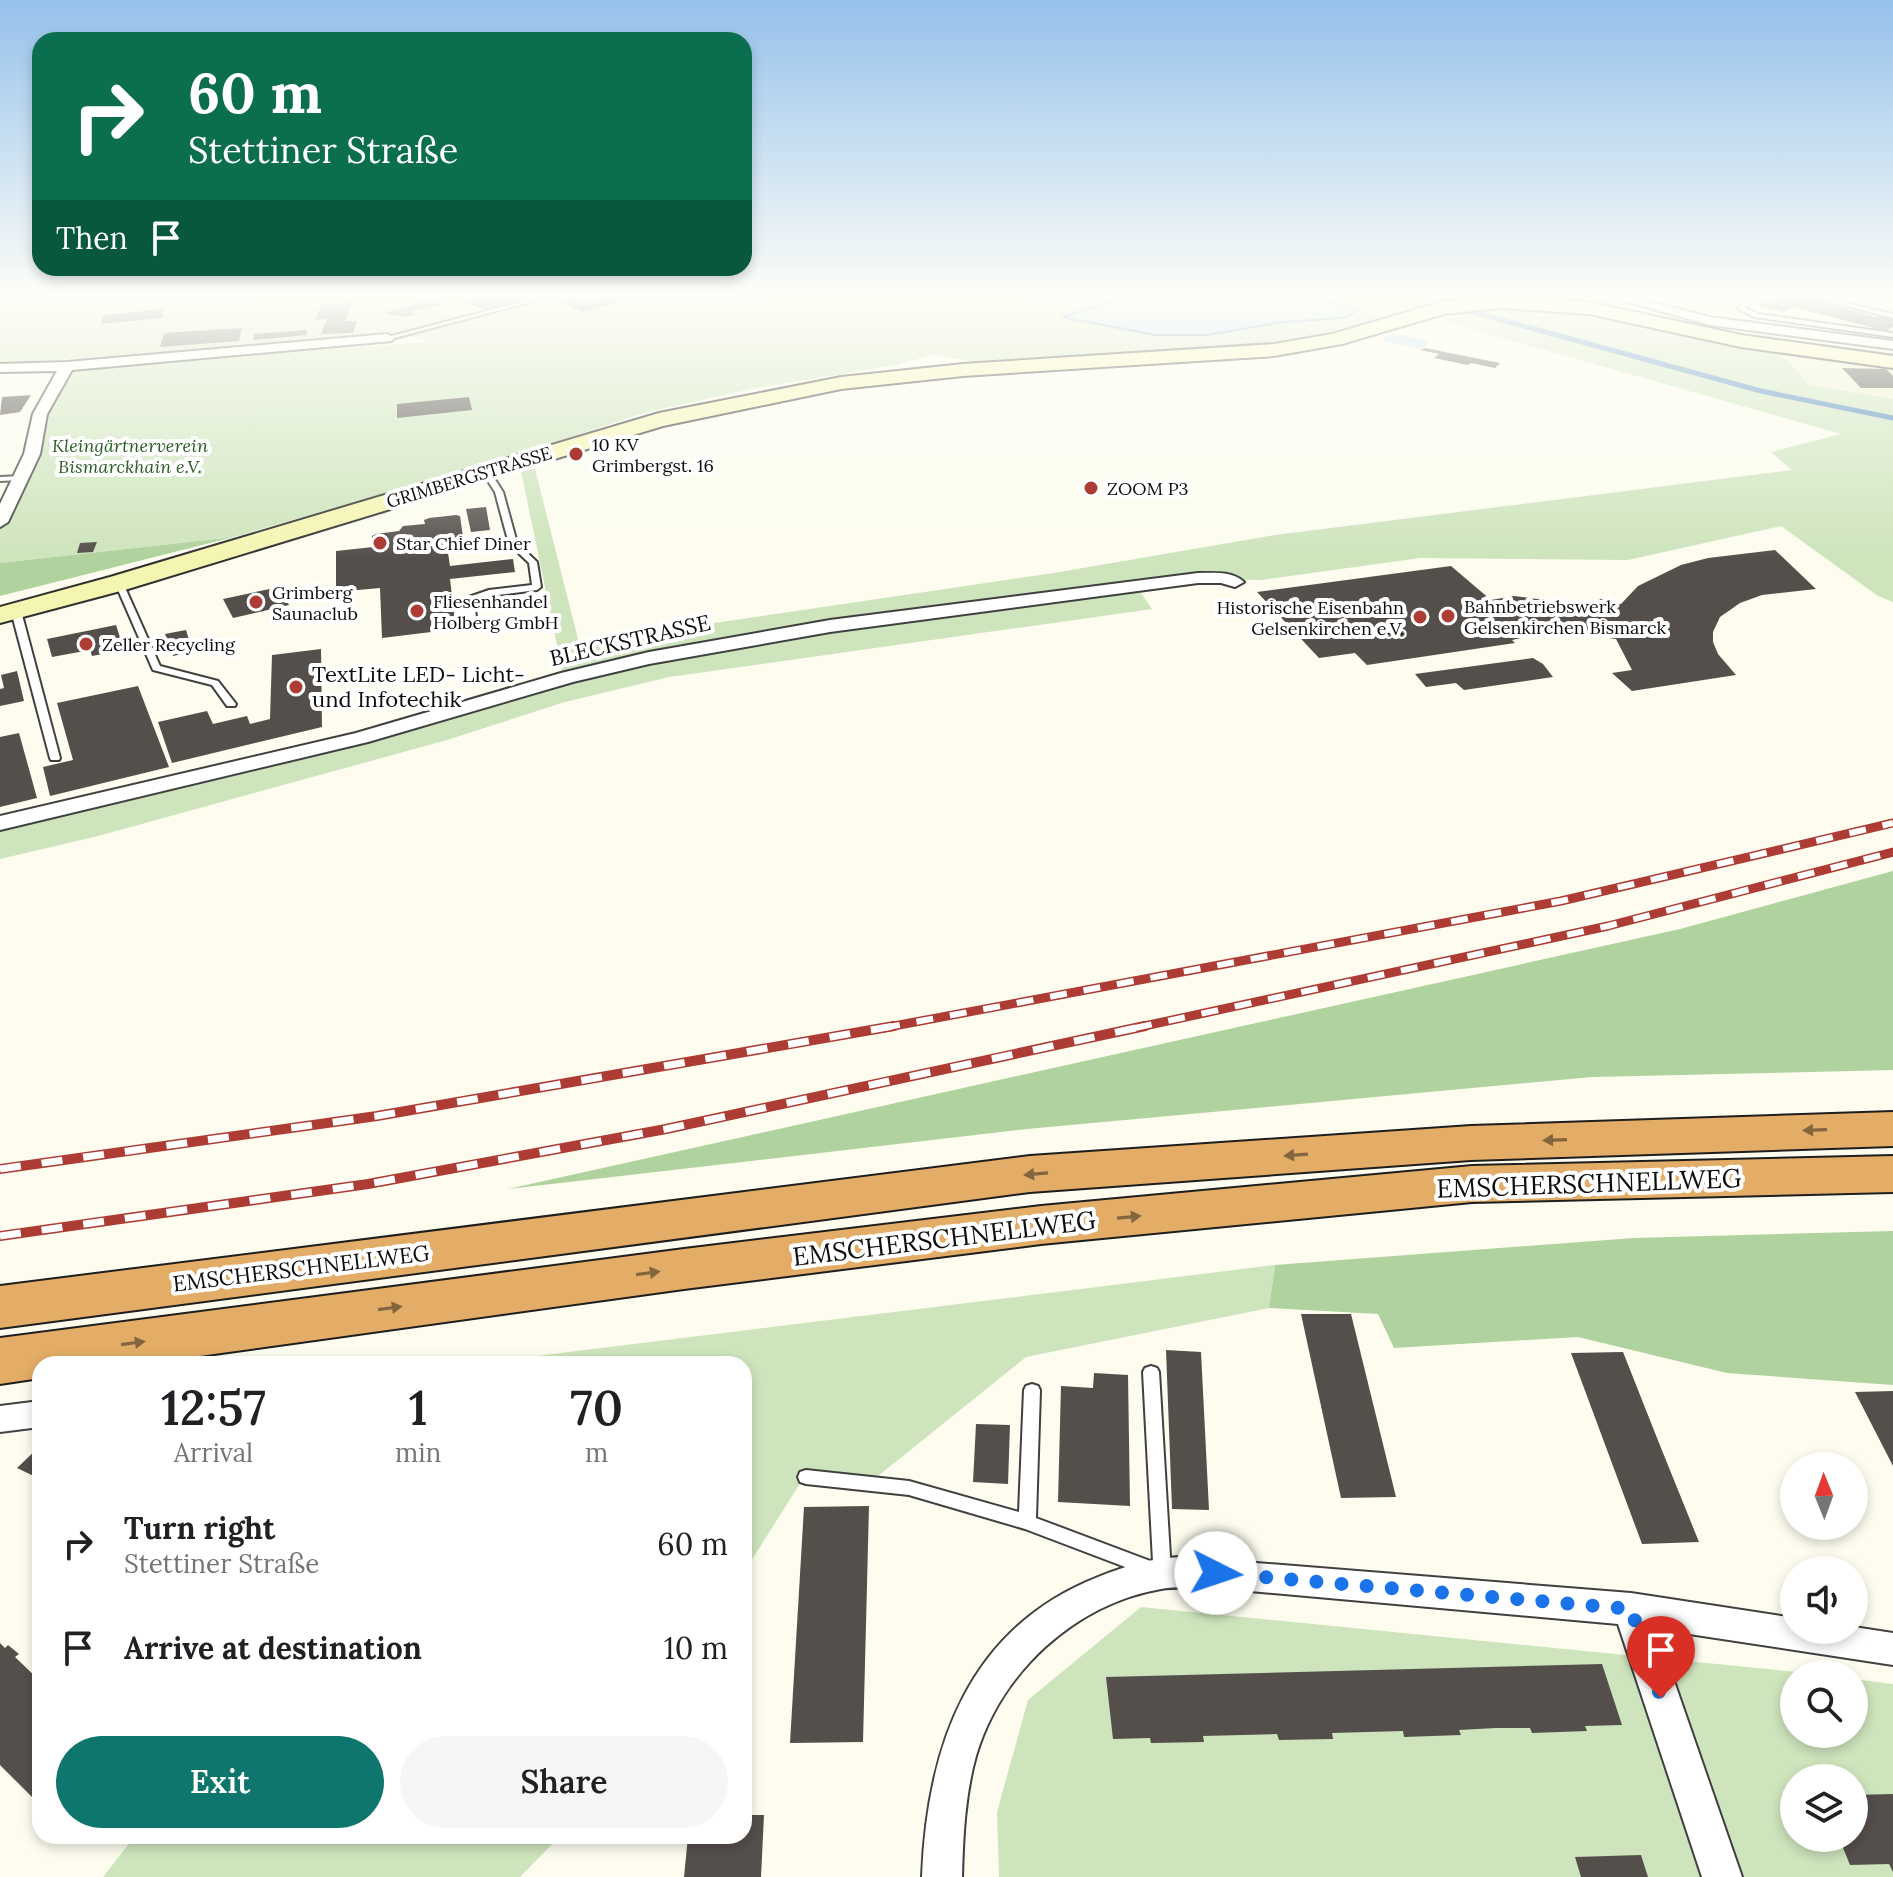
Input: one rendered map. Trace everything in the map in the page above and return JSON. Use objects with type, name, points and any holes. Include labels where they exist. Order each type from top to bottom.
[{"type":"highway","name":"EMSCHERSCHNELLWEG","points":[[0,1307],[1030,1174],[1471,1143],[1893,1129]]},
{"type":"highway","name":"EMSCHERSCHNELLWEG","points":[[37,1356],[668,1271],[1041,1225],[1472,1184],[1893,1174]]},
{"type":"highway","name":"EMSCHERSCHNELLWEG","points":[[0,1361],[32,1357]]},
{"type":"street","points":[[1,519],[32,454],[40,414],[57,385]]},
{"type":"street","name":"GRIMBERGSTRASSE","points":[[8,613],[119,583],[659,420],[833,385]]},
{"type":"street","name":"BLECKSTRASSE","points":[[0,823],[361,738],[568,677],[649,658],[830,626],[1091,591],[1198,578],[1222,578],[1235,582]]},
{"type":"street","points":[[0,1419],[32,1415]]},
{"type":"street","points":[[942,1877],[943,1821],[957,1754],[979,1700],[1013,1651],[1056,1615],[1106,1588],[1162,1573],[1276,1578],[1631,1609],[1893,1649]]},
{"type":"street","points":[[1631,1609],[1722,1877]]},
{"type":"lane","points":[[471,617],[469,600],[489,593],[537,587],[533,562],[513,544],[499,492],[486,472]]},
{"type":"lane","points":[[0,479],[20,478]]},
{"type":"lane","points":[[119,583],[156,668],[215,683],[231,704]]},
{"type":"lane","points":[[8,613],[55,758]]},
{"type":"lane","points":[[806,1477],[909,1488],[1027,1522],[1162,1573],[1151,1372]]},
{"type":"lane","points":[[1027,1522],[1032,1390]]},
{"type":"green space","name":"Kleingärtnerverein Bismarckhain e.V.","points":[[59,385],[777,385],[644,413],[520,454],[234,537],[0,563],[0,529],[42,414]]},
{"type":"green space","points":[[1667,385],[1809,385],[1893,399],[1893,602],[1878,596],[1781,526],[1628,560],[1420,558],[1261,580],[1221,579],[1138,589],[1152,609],[669,677],[565,702],[447,740],[98,836],[0,859],[0,825],[359,742],[563,674],[521,471],[535,469],[579,643],[1054,573],[1275,535],[1792,470],[1771,452],[1841,434]]},
{"type":"green space","points":[[1809,385],[1893,385],[1893,399]]},
{"type":"green space","points":[[234,537],[0,596],[0,563]]},
{"type":"green space","points":[[1893,871],[1893,1070],[1592,1077],[1027,1129],[508,1189],[1680,929]]},
{"type":"green space","points":[[1893,1231],[1893,1385],[1727,1373],[1578,1337],[1394,1348],[1378,1314],[1269,1308],[1275,1265],[1634,1238]]},
{"type":"green space","points":[[1275,1265],[1269,1308],[1026,1357],[878,1476],[801,1482],[752,1559],[752,1356],[536,1356]]},
{"type":"green space","points":[[1141,1607],[1780,1670],[1780,1748],[1868,1748],[1868,1681],[1893,1684],[1893,1877],[999,1877],[997,1812],[1028,1700]]},
{"type":"green space","points":[[129,1844],[552,1844],[520,1877],[103,1877]]},
{"type":"building","points":[[1858,385],[1893,385],[1893,388],[1861,388]]},
{"type":"building","points":[[31,395],[20,412],[0,415],[2,397]]},
{"type":"building","points":[[469,397],[472,410],[397,418],[397,404]]},
{"type":"building","points":[[486,507],[490,530],[471,532],[466,509]]},
{"type":"building","name":"Fliesenhandel Holberg GmbH","points":[[460,516],[463,537],[446,540],[450,566],[513,559],[515,572],[450,579],[456,629],[382,638],[380,588],[336,592],[336,551],[373,547],[372,536],[376,534],[399,531],[403,526],[425,524],[424,520],[429,518]]},
{"type":"building","points":[[97,542],[93,552],[77,553],[80,543]]},
{"type":"building","points":[[1775,550],[1816,589],[1762,595],[1740,603],[1720,617],[1713,632],[1713,642],[1718,654],[1736,675],[1632,691],[1612,673],[1632,670],[1616,639],[1535,627],[1512,630],[1521,638],[1512,640],[1515,643],[1367,665],[1355,653],[1319,658],[1257,592],[1451,566],[1491,600],[1514,596],[1596,607],[1600,599],[1621,604],[1638,586],[1681,565],[1708,558]]},
{"type":"building","name":"Grimberg Saunaclub","points":[[279,587],[289,605],[233,618],[223,599]]},
{"type":"building","name":"Zeller Recycling","points":[[116,625],[124,650],[92,656],[90,650],[52,657],[47,639]]},
{"type":"building","points":[[186,630],[190,643],[214,638],[217,646],[173,656],[165,634]]},
{"type":"building","name":"TextLite LED- Licht- und Infotechik","points":[[321,649],[322,727],[172,763],[158,722],[207,711],[213,724],[247,716],[250,724],[270,719],[272,655]]},
{"type":"building","points":[[1533,658],[1543,664],[1553,677],[1464,690],[1456,683],[1426,687],[1415,674]]},
{"type":"building","points":[[17,671],[24,701],[0,706],[0,689],[4,688],[1,675]]},
{"type":"building","points":[[138,686],[169,767],[50,796],[43,767],[73,760],[57,703]]},
{"type":"building","points":[[19,733],[37,798],[0,807],[0,737]]},
{"type":"building","points":[[1301,1314],[1351,1314],[1396,1497],[1341,1498]]},
{"type":"building","points":[[1166,1350],[1201,1352],[1209,1510],[1172,1509]]},
{"type":"building","points":[[1623,1352],[1699,1542],[1642,1544],[1571,1353]]},
{"type":"building","points":[[1094,1373],[1128,1375],[1130,1506],[1058,1502],[1061,1386],[1093,1388]]},
{"type":"building","points":[[1893,1391],[1893,1466],[1855,1392]]},
{"type":"building","points":[[976,1424],[1010,1425],[1008,1484],[973,1482]]},
{"type":"building","points":[[32,1454],[32,1475],[17,1468]]},
{"type":"building","points":[[869,1506],[863,1742],[790,1743],[804,1507]]},
{"type":"building","points":[[0,1643],[19,1654],[15,1657],[32,1673],[32,1797],[0,1765]]},
{"type":"building","points":[[1602,1664],[1622,1725],[1585,1726],[1587,1731],[1532,1733],[1530,1728],[1496,1728],[1459,1730],[1461,1735],[1404,1737],[1403,1731],[1332,1733],[1333,1739],[1279,1740],[1277,1734],[1203,1736],[1204,1742],[1151,1743],[1150,1738],[1113,1739],[1106,1677]]},
{"type":"building","points":[[1893,1794],[1893,1872],[1889,1864],[1850,1865],[1845,1852],[1868,1852],[1868,1795]]},
{"type":"building","points":[[752,1815],[764,1815],[761,1877],[684,1877],[687,1844],[752,1844]]},
{"type":"building","points":[[1641,1855],[1648,1877],[1581,1877],[1575,1857]]},
{"type":"waterway","points":[[1738,385],[1893,418]]},
{"type":"railway","points":[[889,1027],[1561,901],[1893,823]]},
{"type":"railway","points":[[1135,1028],[1608,926],[1893,852]]},
{"type":"railway","points":[[889,1027],[894,1026]]},
{"type":"railway","points":[[0,1236],[368,1184],[666,1129],[1145,1026]]},
{"type":"railway","points":[[0,1169],[377,1116],[889,1027]]},
{"type":"railway","points":[[883,1028],[889,1027]]},
{"type":"place","name":"10 KV Grimbergst. 16","points":[[576,454]]},
{"type":"place","name":"ZOOM P3","points":[[1091,488]]},
{"type":"place","name":"Star Chief Diner","points":[[380,543]]},
{"type":"place","name":"Grimberg Saunaclub","points":[[256,602]]},
{"type":"place","name":"Fliesenhandel Holberg GmbH","points":[[417,611]]},
{"type":"place","name":"Bahnbetriebswerk Gelsenkirchen Bismarck","points":[[1448,616]]},
{"type":"place","name":"Historische Eisenbahn Gelsenkirchen e.V.","points":[[1420,617]]},
{"type":"place","name":"Zeller Recycling","points":[[86,644]]},
{"type":"place","name":"TextLite LED- Licht- und Infotechik","points":[[296,687]]},
{"type":"route","points":[[1216,1573],[1631,1609],[1661,1698]]}]
